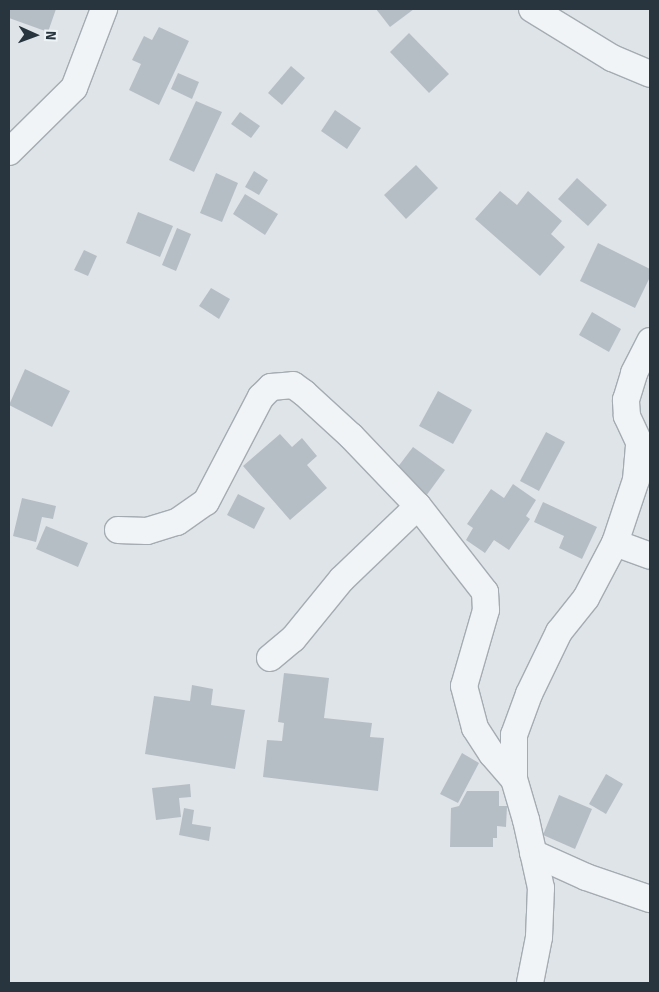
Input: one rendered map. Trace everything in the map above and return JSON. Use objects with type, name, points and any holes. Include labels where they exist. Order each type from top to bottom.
[{"type":"street","points":[[9,152],[74,88],[104,9]]},
{"type":"street","points":[[532,9],[612,58],[650,74]]},
{"type":"street","points":[[530,983],[539,937],[541,888],[534,853],[514,779],[514,735],[528,694],[559,632],[586,598],[615,543],[636,480],[639,442],[627,416],[626,400],[634,374],[650,341]]},
{"type":"street","points":[[118,530],[147,531],[177,522],[206,502],[262,398],[271,386],[293,386],[304,393],[351,436],[418,506],[485,592],[486,610],[464,686],[475,728],[492,754],[514,779]]},
{"type":"street","points":[[270,658],[293,639],[342,579],[418,506]]},
{"type":"street","points":[[615,543],[650,556]]},
{"type":"street","points":[[534,853],[586,877],[650,899]]},
{"type":"building","points":[[9,9],[56,9],[48,32],[9,18]]},
{"type":"building","points":[[376,9],[414,9],[390,27]]},
{"type":"building","points":[[159,27],[189,41],[159,105],[129,90],[141,64],[132,60],[144,36],[152,40]]},
{"type":"building","points":[[409,33],[449,74],[429,93],[390,52]]},
{"type":"building","points":[[291,66],[305,78],[282,105],[268,93]]},
{"type":"building","points":[[178,73],[199,82],[192,99],[171,89]]},
{"type":"building","points":[[196,101],[222,112],[194,172],[169,160]]},
{"type":"building","points":[[335,110],[361,128],[347,149],[321,131]]},
{"type":"building","points":[[240,112],[260,126],[251,138],[231,124]]},
{"type":"building","points":[[416,165],[438,188],[406,219],[384,195]]},
{"type":"building","points":[[254,171],[268,180],[259,195],[245,187]]},
{"type":"building","points":[[216,173],[238,183],[222,222],[200,213]]},
{"type":"building","points":[[577,178],[607,205],[588,226],[558,199]]},
{"type":"building","points":[[500,191],[517,205],[528,191],[562,221],[551,234],[565,247],[540,276],[475,219]]},
{"type":"building","points":[[245,194],[278,214],[265,235],[233,214]]},
{"type":"building","points":[[138,212],[173,226],[160,257],[126,243]]},
{"type":"building","points":[[177,228],[191,234],[176,271],[162,265]]},
{"type":"building","points":[[598,243],[650,269],[650,277],[635,308],[580,281]]},
{"type":"building","points":[[84,250],[97,256],[88,276],[74,270]]},
{"type":"building","points":[[211,288],[230,299],[219,319],[199,306]]},
{"type":"building","points":[[592,312],[621,329],[609,352],[579,335]]},
{"type":"building","points":[[25,369],[70,391],[52,427],[9,405]]},
{"type":"building","points":[[438,391],[472,410],[453,444],[419,426]]},
{"type":"building","points":[[546,432],[565,442],[539,491],[520,481]]},
{"type":"building","points":[[280,434],[292,447],[302,438],[317,456],[307,465],[327,488],[290,520],[243,466]]},
{"type":"building","points":[[413,447],[445,470],[426,496],[394,472]]},
{"type":"building","points":[[513,484],[536,500],[526,516],[530,519],[509,550],[494,540],[485,553],[466,540],[473,528],[467,524],[491,489],[504,498]]},
{"type":"building","points":[[238,494],[265,508],[254,529],[227,515]]},
{"type":"building","points":[[22,498],[56,506],[53,519],[42,517],[36,542],[13,536]]},
{"type":"building","points":[[543,502],[597,527],[582,559],[559,548],[564,536],[534,522]]},
{"type":"building","points":[[46,526],[88,543],[78,567],[36,549]]},
{"type":"building","points":[[284,673],[329,678],[324,718],[372,723],[370,737],[384,738],[378,791],[263,777],[267,740],[282,741],[284,723],[278,722]]},
{"type":"building","points":[[192,685],[213,689],[211,705],[245,710],[235,769],[145,754],[154,696],[190,701]]},
{"type":"building","points":[[462,753],[479,763],[458,803],[440,794]]},
{"type":"building","points":[[606,774],[623,784],[606,814],[589,804]]},
{"type":"building","points":[[190,784],[191,797],[179,798],[181,817],[156,820],[152,788]]},
{"type":"building","points":[[467,791],[499,791],[499,806],[507,806],[506,827],[497,826],[497,838],[493,838],[493,847],[450,847],[451,808],[459,806]]},
{"type":"building","points":[[559,795],[592,809],[575,849],[543,835]]},
{"type":"building","points":[[184,808],[194,810],[192,824],[211,827],[209,841],[179,835]]}]
